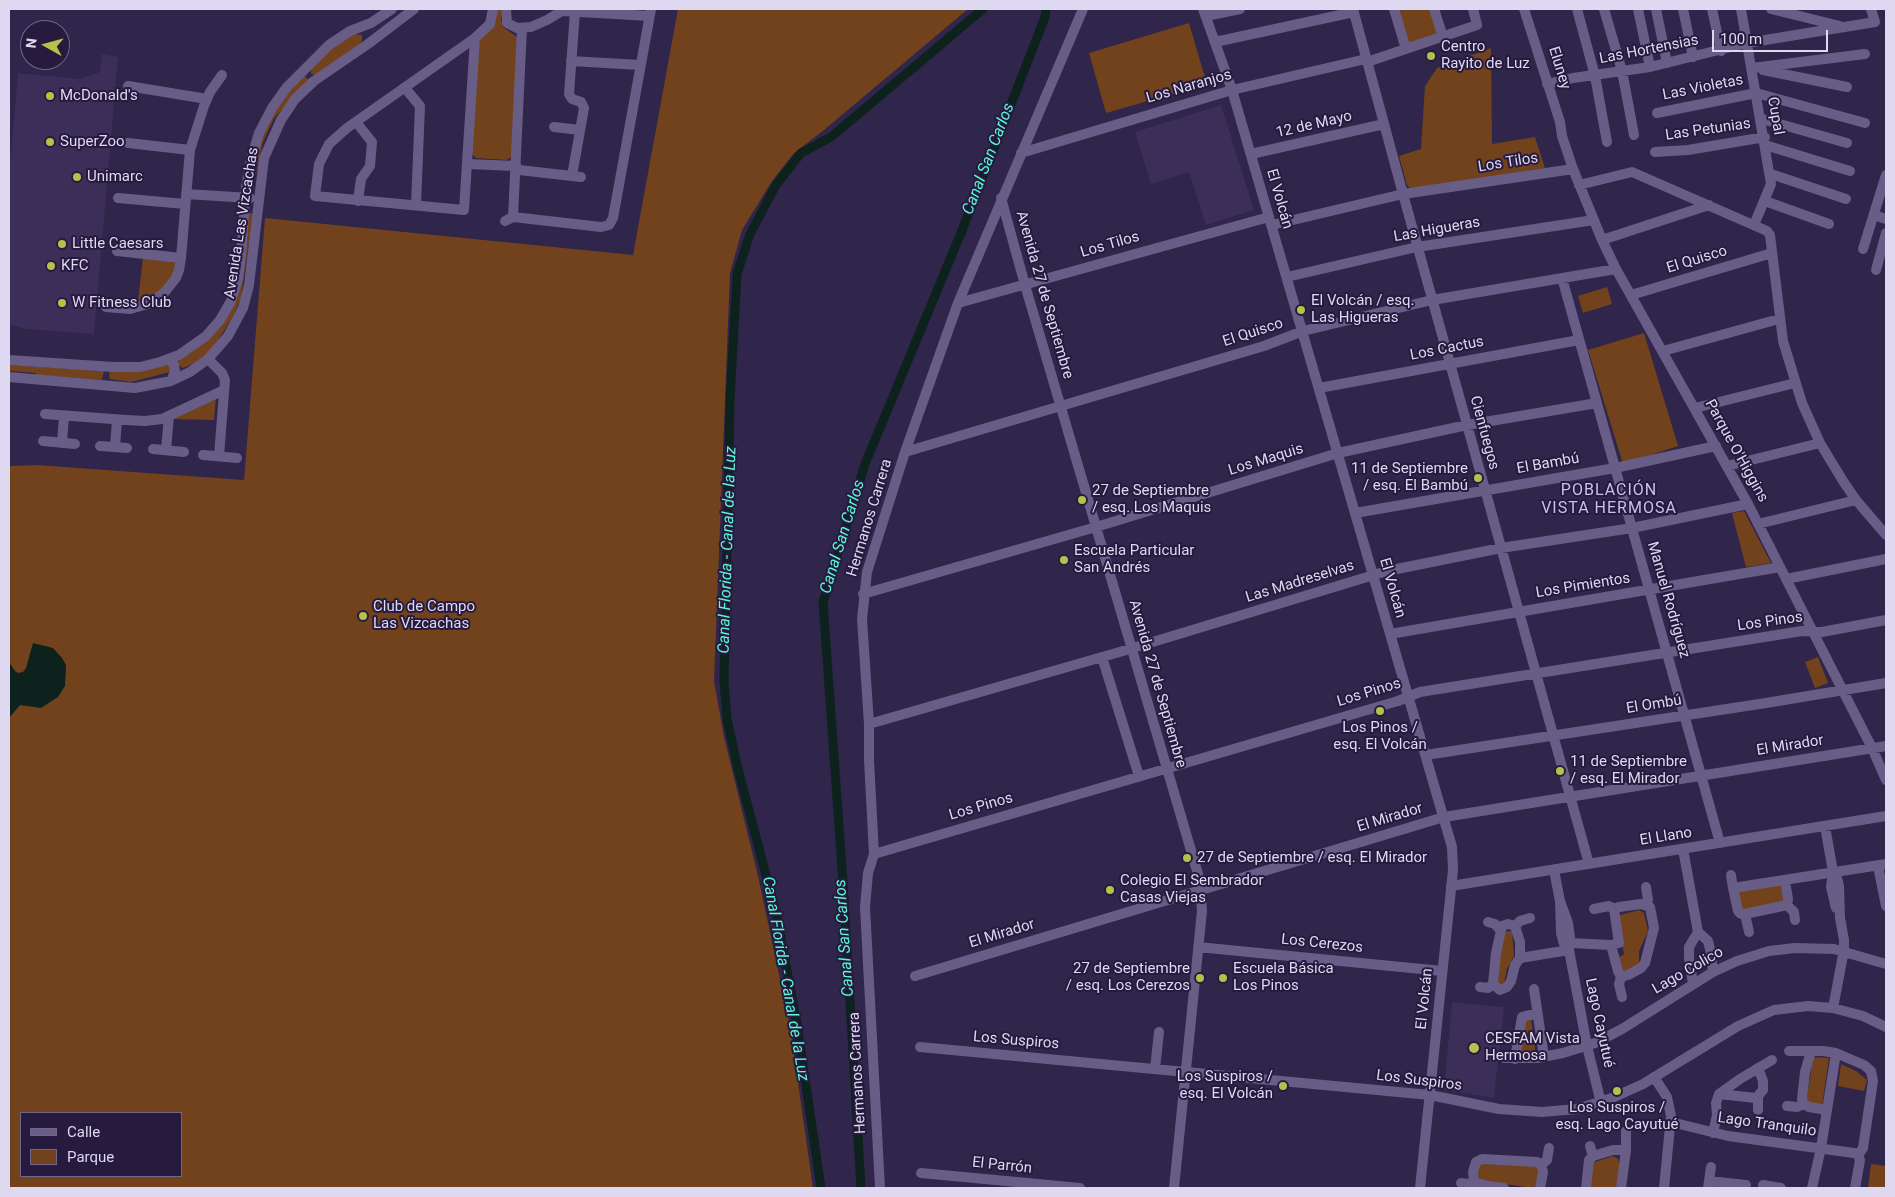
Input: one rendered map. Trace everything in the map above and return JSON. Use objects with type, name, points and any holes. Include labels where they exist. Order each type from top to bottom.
[{"type":"street","name":"Avenida Las Vizcachas","points":[[9,360],[140,367],[169,359],[188,349],[206,336],[220,320],[231,301],[240,263],[251,160],[265,120],[279,97],[329,44],[350,31],[371,23],[392,9]]},
{"type":"street","name":"Avenida Las Vizcachas","points":[[9,377],[111,387],[148,387],[171,381],[190,372],[208,359],[228,336],[243,308],[248,285],[264,158],[274,132],[292,104],[314,81],[414,9]]},
{"type":"street","points":[[475,38],[464,210],[315,196],[319,164],[329,144],[356,122],[475,38],[490,24],[493,9]]},
{"type":"street","points":[[506,9],[508,24],[513,27],[522,28],[531,27],[567,11],[650,12],[614,218],[609,225],[601,227],[509,219],[516,166],[522,28]]},
{"type":"street","name":"Hermanos Carrera","points":[[880,1188],[865,906],[868,873],[874,854],[862,619],[863,594],[867,572],[905,452],[958,303],[1001,198],[1083,9]]},
{"type":"street","points":[[1205,12],[1240,9]]},
{"type":"street","points":[[1394,9],[1406,49]]},
{"type":"street","points":[[1434,9],[1443,37]]},
{"type":"street","name":"Los Naranjos","points":[[1022,153],[1232,90],[1367,60],[1406,49],[1477,26],[1473,9]]},
{"type":"street","name":"Eluney","points":[[1524,9],[1560,122],[1562,136]]},
{"type":"street","points":[[1577,9],[1595,76],[1607,142]]},
{"type":"street","points":[[1604,9],[1622,71],[1634,134]]},
{"type":"street","points":[[1638,9],[1650,67]]},
{"type":"street","points":[[1656,9],[1666,63]]},
{"type":"street","points":[[1683,9],[1693,57]]},
{"type":"street","points":[[1712,9],[1721,50]]},
{"type":"street","name":"Cupal","points":[[1741,9],[1772,184],[1754,225]]},
{"type":"street","points":[[1770,9],[1844,27]]},
{"type":"street","name":"Las Hortensias","points":[[1548,84],[1573,78],[1650,67],[1747,43],[1874,22],[1872,9]]},
{"type":"street","points":[[1215,42],[1354,10]]},
{"type":"street","name":"Cienfuegos","points":[[1354,10],[1402,194],[1589,864]]},
{"type":"street","points":[[468,164],[516,166],[519,170],[576,176],[584,108],[581,102],[572,99],[569,94],[571,61],[567,11]]},
{"type":"street","name":"El Volcán","points":[[1205,12],[1232,90],[1251,154],[1444,817],[1453,854],[1420,1188]]},
{"type":"street","points":[[359,28],[364,30],[368,38],[362,48]]},
{"type":"street","points":[[1752,68],[1865,54]]},
{"type":"street","points":[[571,61],[640,65]]},
{"type":"street","points":[[306,68],[304,74],[306,78],[309,81],[314,81]]},
{"type":"street","points":[[1752,68],[1848,86]]},
{"type":"street","points":[[106,307],[130,308],[148,304],[164,294],[176,278],[181,258],[190,150],[199,118],[207,99],[222,75]]},
{"type":"street","points":[[128,86],[207,99]]},
{"type":"street","points":[[405,88],[420,106],[416,205]]},
{"type":"street","points":[[1756,93],[1865,123]]},
{"type":"street","name":"Las Violetas","points":[[1657,113],[1756,93]]},
{"type":"street","points":[[584,108],[595,110]]},
{"type":"street","points":[[1762,119],[1847,144]]},
{"type":"street","points":[[356,122],[372,142],[370,166],[360,179],[358,200]]},
{"type":"street","name":"12 de Mayo","points":[[1251,154],[1384,124]]},
{"type":"street","points":[[554,127],[580,130]]},
{"type":"street","name":"Parque O'Higgins","points":[[1562,136],[1572,169],[1616,268],[1748,504],[1843,690],[1886,780]]},
{"type":"street","points":[[1765,141],[1850,172]]},
{"type":"street","name":"Las Petunias","points":[[1654,152],[1765,141]]},
{"type":"street","points":[[128,144],[190,150]]},
{"type":"street","name":"Los Tilos","points":[[958,303],[1270,221],[1402,194],[1572,169]]},
{"type":"street","points":[[1579,185],[1630,171],[1767,231],[1770,235],[1779,320],[1795,383],[1820,443],[1856,500],[1886,535]]},
{"type":"street","points":[[1771,174],[1846,199]]},
{"type":"street","points":[[1863,249],[1886,175]]},
{"type":"street","points":[[118,198],[258,199]]},
{"type":"street","name":"Avenida 27 de Septiembre","points":[[1001,198],[1024,285],[1202,890],[1202,911],[1174,1188]]},
{"type":"street","points":[[1765,201],[1829,224]]},
{"type":"street","points":[[1602,240],[1709,205]]},
{"type":"street","points":[[1874,215],[1886,219]]},
{"type":"street","name":"Las Higueras","points":[[1287,277],[1417,247],[1594,220]]},
{"type":"street","points":[[1876,270],[1886,233]]},
{"type":"street","points":[[117,251],[181,258]]},
{"type":"street","name":"El Quisco","points":[[1632,295],[1772,253]]},
{"type":"street","name":"El Quisco","points":[[905,452],[1264,346],[1302,331],[1432,300],[1616,268]]},
{"type":"street","name":"Manuel Rodríguez","points":[[1562,278],[1720,843]]},
{"type":"street","points":[[1663,351],[1779,320]]},
{"type":"street","name":"Los Cactus","points":[[1319,388],[1579,340]]},
{"type":"street","points":[[169,359],[174,365],[175,371],[171,381]]},
{"type":"street","points":[[208,359],[222,373],[225,380],[219,456]]},
{"type":"street","points":[[111,387],[108,376],[113,367]]},
{"type":"street","points":[[1695,408],[1795,383]]},
{"type":"street","points":[[45,414],[145,421],[169,416],[224,390]]},
{"type":"street","name":"Los Maquis","points":[[863,594],[1096,527],[1338,453],[1467,425],[1597,403]]},
{"type":"street","points":[[62,443],[64,416]]},
{"type":"street","points":[[166,450],[169,416]]},
{"type":"street","points":[[115,447],[117,420]]},
{"type":"street","points":[[43,441],[75,444]]},
{"type":"street","points":[[1727,466],[1820,443]]},
{"type":"street","points":[[100,446],[127,448]]},
{"type":"street","name":"El Bambú","points":[[1355,513],[1615,468],[1716,446]]},
{"type":"street","points":[[153,449],[184,452]]},
{"type":"street","points":[[203,455],[237,458]]},
{"type":"street","points":[[1758,524],[1856,500]]},
{"type":"street","name":"Las Madreselvas","points":[[868,724],[1102,657],[1387,571],[1501,548],[1632,528],[1748,504]]},
{"type":"street","points":[[1786,579],[1886,559]]},
{"type":"street","name":"Los Pimientos","points":[[1390,634],[1780,567]]},
{"type":"street","name":"Los Pinos","points":[[874,854],[1420,692],[1802,631],[1822,632],[1886,620]]},
{"type":"street","points":[[1102,657],[1139,776]]},
{"type":"street","name":"El Ombú","points":[[1426,755],[1886,683]]},
{"type":"street","name":"El Mirador","points":[[915,976],[1444,817],[1886,746]]},
{"type":"street","name":"El Llano","points":[[1451,886],[1886,816]]},
{"type":"street","points":[[1826,826],[1833,872],[1839,886],[1844,950],[1833,1008]]},
{"type":"street","points":[[1683,849],[1698,932],[1708,941],[1712,953],[1714,972]]},
{"type":"street","points":[[1733,888],[1882,865],[1886,906]]},
{"type":"street","name":"Lago Cayutué","points":[[1554,870],[1560,902],[1559,918],[1561,933],[1564,944],[1569,946],[1587,1046],[1601,1103]]},
{"type":"street","points":[[1731,875],[1738,911],[1741,914],[1787,905]]},
{"type":"street","points":[[1785,880],[1787,905]]},
{"type":"street","points":[[1646,887],[1648,900],[1646,905]]},
{"type":"street","points":[[1614,909],[1646,905],[1650,907],[1654,928],[1645,963],[1641,968],[1621,977]]},
{"type":"street","points":[[1787,905],[1794,912],[1795,920]]},
{"type":"street","points":[[1594,909],[1609,906],[1614,909]]},
{"type":"street","points":[[1520,958],[1569,946],[1611,945],[1619,943],[1614,909]]},
{"type":"street","points":[[1745,914],[1749,932]]},
{"type":"street","points":[[1515,926],[1520,920],[1530,918]]},
{"type":"street","points":[[1488,922],[1495,924],[1500,930]]},
{"type":"street","points":[[1480,987],[1488,988],[1493,984],[1502,926],[1508,924],[1515,926]]},
{"type":"street","points":[[1493,984],[1500,990],[1507,987],[1511,981],[1515,965],[1520,958],[1520,942],[1515,926]]},
{"type":"street","points":[[1693,984],[1689,947],[1698,932]]},
{"type":"street","points":[[1611,945],[1621,977],[1619,984],[1622,997]]},
{"type":"street","name":"Los Cerezos","points":[[1198,947],[1442,971]]},
{"type":"street","name":"Lago Colico","points":[[1504,1058],[1544,1057],[1587,1046],[1622,1029],[1714,972],[1747,957],[1776,950],[1808,948],[1844,950],[1886,964]]},
{"type":"street","points":[[1534,989],[1544,1057]]},
{"type":"street","name":"Los Suspiros","points":[[920,1047],[1430,1095],[1499,1109],[1529,1112],[1560,1111],[1601,1103],[1654,1077],[1738,1026],[1765,1013],[1796,1006],[1833,1008],[1863,1016],[1886,1028]]},
{"type":"street","points":[[1515,1059],[1522,1017],[1537,1013]]},
{"type":"street","points":[[1155,1069],[1159,1032]]},
{"type":"street","points":[[1789,1051],[1836,1053],[1868,1067],[1872,1074],[1873,1081],[1863,1148],[1858,1155],[1860,1160],[1855,1188]]},
{"type":"street","points":[[1811,1051],[1805,1072],[1802,1099],[1804,1104],[1809,1107],[1827,1110]]},
{"type":"street","points":[[1812,1188],[1821,1148],[1836,1053]]},
{"type":"street","points":[[1713,1133],[1717,1115],[1716,1103],[1719,1094],[1772,1060]]},
{"type":"street","points":[[1719,1094],[1756,1098],[1763,1090],[1763,1081],[1758,1068]]},
{"type":"street","points":[[1654,1077],[1667,1098],[1671,1111],[1664,1188]]},
{"type":"street","points":[[1758,1096],[1758,1110]]},
{"type":"street","points":[[1787,1106],[1797,1107],[1804,1104]]},
{"type":"street","name":"Lago Tranquilo","points":[[1671,1122],[1713,1133],[1854,1152],[1858,1155]]},
{"type":"street","points":[[1621,1188],[1626,1150],[1626,1131]]},
{"type":"street","points":[[1541,1165],[1546,1160],[1549,1148]]},
{"type":"street","points":[[1586,1188],[1589,1160],[1592,1151],[1626,1150]]},
{"type":"street","points":[[1474,1182],[1473,1172],[1476,1162],[1482,1159],[1520,1160],[1537,1162],[1541,1165],[1543,1172],[1540,1188]]},
{"type":"street","points":[[1710,1168],[1708,1184],[1740,1186]]},
{"type":"street","name":"El Parrón","points":[[921,1173],[1080,1188]]},
{"type":"street","points":[[1461,1183],[1468,1184],[1474,1182],[1504,1188]]},
{"type":"street","points":[[1763,1185],[1780,1188]]},
{"type":"shaded area","points":[[102,54],[118,57],[94,334],[26,329],[9,325],[9,175],[18,73],[80,79],[100,72]]},
{"type":"shaded area","points":[[1221,105],[1254,210],[1206,225],[1189,172],[1151,184],[1135,132]]},
{"type":"shaded area","points":[[33,643],[53,648],[62,658],[66,665],[65,686],[58,697],[41,708],[20,705],[9,718],[9,662],[15,671],[18,673],[23,672],[26,668]]},
{"type":"shaded area","name":"CESFAM Vista Hermosa","points":[[1452,1002],[1504,1007],[1494,1098],[1444,1090]]},
{"type":"green space","points":[[495,9],[501,9],[503,27],[517,37],[512,156],[507,160],[476,158],[471,153],[477,39]]},
{"type":"green space","name":"Club de Campo Las Vizcachas","points":[[678,9],[968,9],[794,153],[772,181],[742,230],[730,273],[714,681],[724,737],[758,876],[790,1026],[813,1188],[9,1188],[9,466],[37,465],[244,480],[265,218],[633,255]]},
{"type":"green space","points":[[1398,9],[1430,9],[1438,33],[1408,44]]},
{"type":"green space","points":[[1189,23],[1207,84],[1106,113],[1089,53]]},
{"type":"green space","points":[[353,34],[362,35],[359,47],[315,76],[311,73],[311,69],[323,54]]},
{"type":"green space","points":[[1491,48],[1492,144],[1535,137],[1545,168],[1411,189],[1407,185],[1399,156],[1421,149],[1425,86],[1437,68]]},
{"type":"green space","points":[[304,73],[306,78],[311,80],[274,118],[263,142],[251,192],[260,142],[271,116]]},
{"type":"green space","points":[[249,212],[253,214],[241,298],[233,317],[210,352],[195,363],[183,368],[178,365],[178,361],[227,313],[247,214]]},
{"type":"green space","points":[[143,257],[177,260],[173,274],[164,288],[149,299],[138,302]]},
{"type":"green space","points":[[1607,287],[1612,304],[1583,313],[1578,296]]},
{"type":"green space","points":[[1644,333],[1678,446],[1623,464],[1588,350]]},
{"type":"green space","points":[[9,362],[11,365],[104,371],[102,380],[36,375],[36,373],[11,371],[9,373]]},
{"type":"green space","points":[[170,362],[170,372],[131,382],[110,379],[109,375],[110,371]]},
{"type":"green space","points":[[216,397],[214,420],[173,419]]},
{"type":"green space","points":[[1744,511],[1771,563],[1746,567],[1732,513]]},
{"type":"green space","points":[[1818,657],[1828,683],[1815,688],[1805,662]]},
{"type":"green space","points":[[1780,882],[1784,904],[1741,912],[1737,889]]},
{"type":"green space","points":[[1639,910],[1644,913],[1648,931],[1639,951],[1639,965],[1621,973],[1617,959],[1624,954],[1617,920],[1620,915]]},
{"type":"green space","points":[[1512,931],[1514,956],[1507,969],[1504,983],[1498,985],[1499,939],[1502,934]]},
{"type":"green space","points":[[1531,1018],[1536,1056],[1519,1057],[1525,1019]]},
{"type":"green space","points":[[1813,1057],[1829,1058],[1822,1106],[1806,1104]]},
{"type":"green space","points":[[1841,1064],[1856,1071],[1867,1080],[1864,1091],[1838,1086]]},
{"type":"green space","points":[[1613,1156],[1618,1159],[1620,1165],[1616,1188],[1589,1188],[1592,1163]]},
{"type":"green space","points":[[1480,1164],[1533,1165],[1537,1167],[1537,1185],[1532,1188],[1479,1180],[1477,1170]]},
{"type":"green space","points":[[1871,1164],[1886,1166],[1886,1188],[1868,1188]]},
{"type":"waterway","name":"Canal Florida - Canal de la Luz","points":[[821,1188],[797,1024],[777,917],[737,765],[727,719],[724,681],[730,399],[737,274],[750,234],[776,185],[801,153],[831,137],[983,9]]},
{"type":"waterway","name":"Canal San Carlos","points":[[861,1188],[843,882],[823,602],[865,464],[961,233],[1045,17],[1046,9]]},
{"type":"place","name":"Centro Rayito de Luz","points":[[1431,56]]},
{"type":"place","name":"McDonald's","points":[[50,96]]},
{"type":"place","name":"SuperZoo","points":[[50,142]]},
{"type":"place","name":"Unimarc","points":[[77,177]]},
{"type":"place","name":"Little Caesars","points":[[62,244]]},
{"type":"place","name":"KFC","points":[[51,266]]},
{"type":"place","name":"W Fitness Club","points":[[62,303]]},
{"type":"place","name":"El Volcán / esq. Las Higueras","points":[[1301,310]]},
{"type":"place","name":"11 de Septiembre / esq. El Bambú","points":[[1478,478]]},
{"type":"place","name":"27 de Septiembre / esq. Los Maquis","points":[[1082,500]]},
{"type":"place","name":"Escuela Particular San Andrés","points":[[1064,560]]},
{"type":"place","name":"Club de Campo Las Vizcachas","points":[[363,616]]},
{"type":"place","name":"Los Pinos / esq. El Volcán","points":[[1380,711]]},
{"type":"place","name":"11 de Septiembre / esq. El Mirador","points":[[1560,771]]},
{"type":"place","name":"27 de Septiembre / esq. El Mirador","points":[[1187,858]]},
{"type":"place","name":"Colegio El Sembrador Casas Viejas","points":[[1110,890]]},
{"type":"place","name":"27 de Septiembre / esq. Los Cerezos","points":[[1200,978]]},
{"type":"place","name":"Escuela Básica Los Pinos","points":[[1223,978]]},
{"type":"place","name":"CESFAM Vista Hermosa","points":[[1474,1048]]},
{"type":"place","name":"Los Suspiros / esq. El Volcán","points":[[1283,1086]]},
{"type":"place","name":"Los Suspiros / esq. Lago Cayutué","points":[[1617,1091]]},
{"type":"district","name":"POBLACIÓN VISTA HERMOSA","points":[[1609,500]]}]
